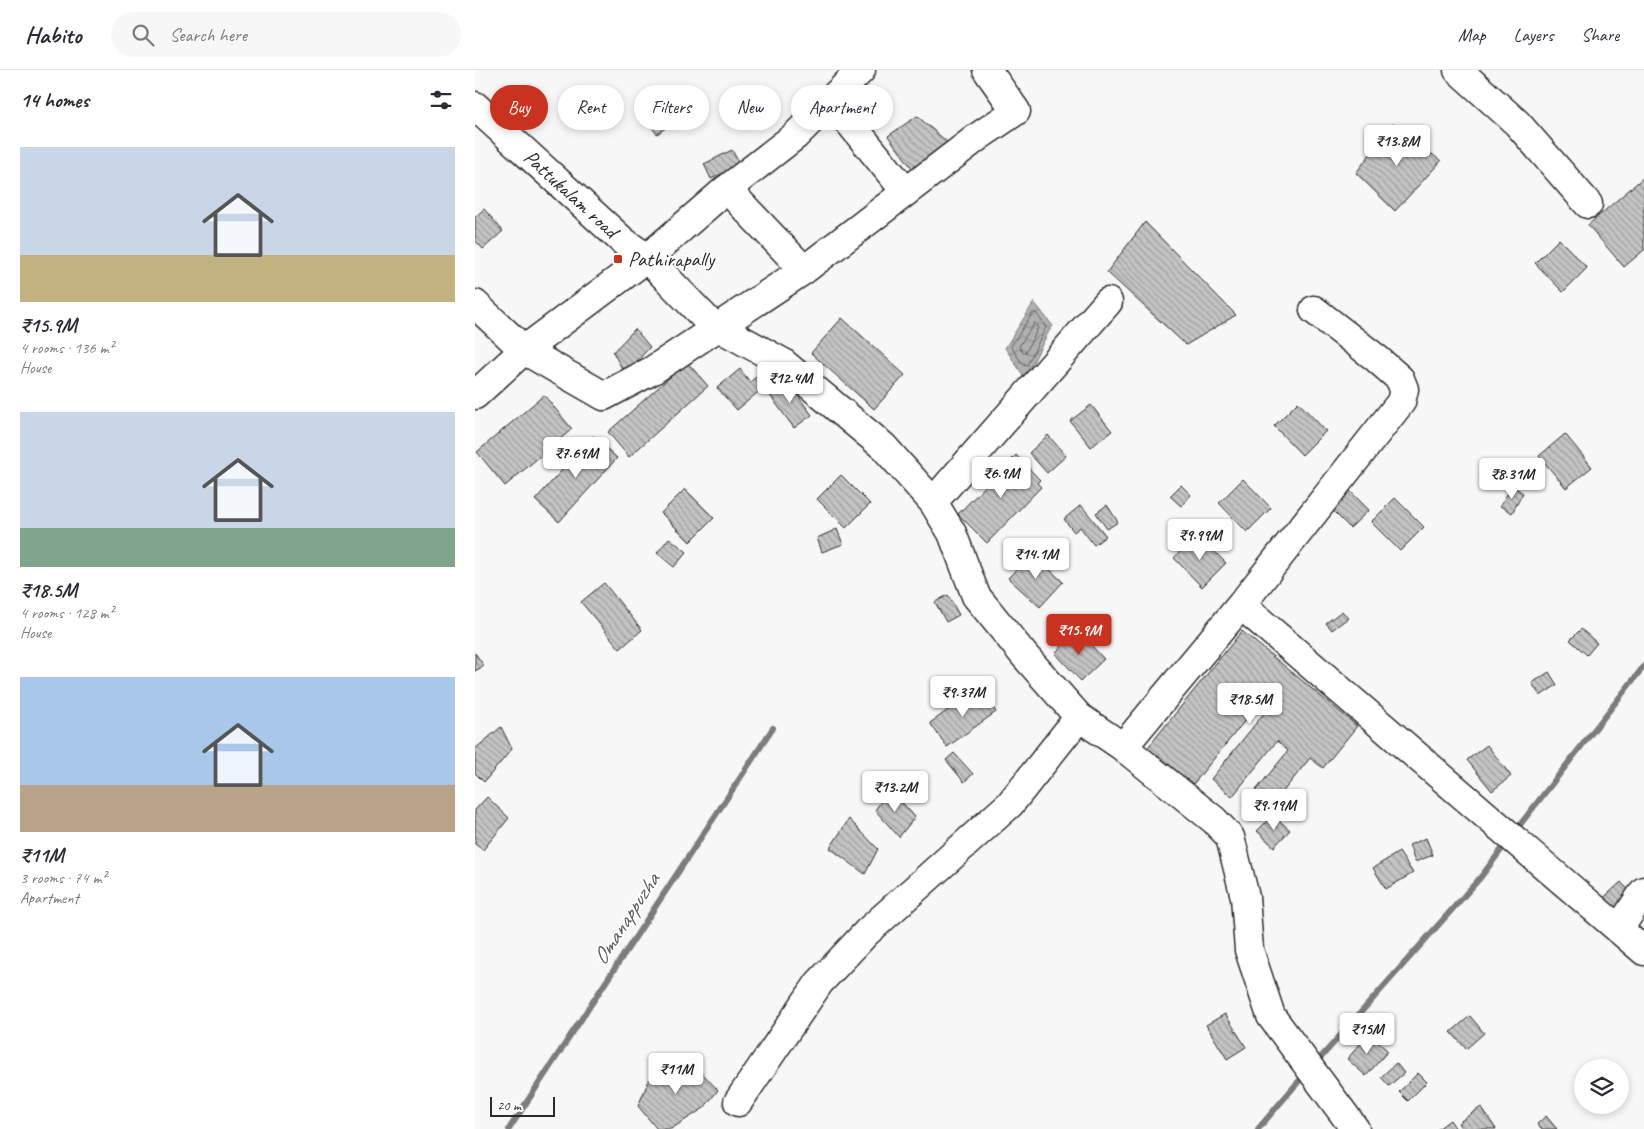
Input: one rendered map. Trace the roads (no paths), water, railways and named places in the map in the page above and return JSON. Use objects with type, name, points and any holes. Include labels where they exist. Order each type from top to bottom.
[{"type":"street","points":[[846,85],[861,70]]},
{"type":"street","points":[[475,304],[524,350],[604,396],[653,370],[804,270],[979,136],[1016,111],[987,70]]},
{"type":"street","points":[[1458,70],[1517,123],[1588,204]]},
{"type":"street","name":"Pattukalam road","points":[[475,106],[624,242],[647,258],[709,322],[782,362],[884,447],[933,502],[952,533],[976,596],[1024,655],[1079,717],[1123,747],[1214,820],[1230,837],[1245,898],[1249,950],[1271,1016],[1355,1129]]},
{"type":"street","points":[[475,395],[524,350],[647,258],[727,189],[801,130]]},
{"type":"street","points":[[855,130],[906,192]]},
{"type":"street","points":[[727,189],[804,270]]},
{"type":"street","points":[[933,502],[1109,302]]},
{"type":"street","points":[[1123,747],[1241,605],[1401,402],[1404,389],[1400,379],[1314,310]]},
{"type":"street","points":[[1241,605],[1644,951]]},
{"type":"street","points":[[738,1102],[819,983],[867,932],[1010,804],[1079,717]]},
{"type":"street","points":[[1619,929],[1644,891]]},
{"type":"water","points":[[1034,302],[1053,326],[1025,378],[1005,348]]},
{"type":"waterway","points":[[1515,831],[1644,666]]},
{"type":"waterway","name":"Omanappuzha","points":[[509,1129],[773,728]]},
{"type":"waterway","points":[[1315,1064],[1480,878],[1508,841]]},
{"type":"waterway","points":[[1258,1129],[1305,1074]]},
{"type":"place","name":"Pathirapally","points":[[618,259]]}]
